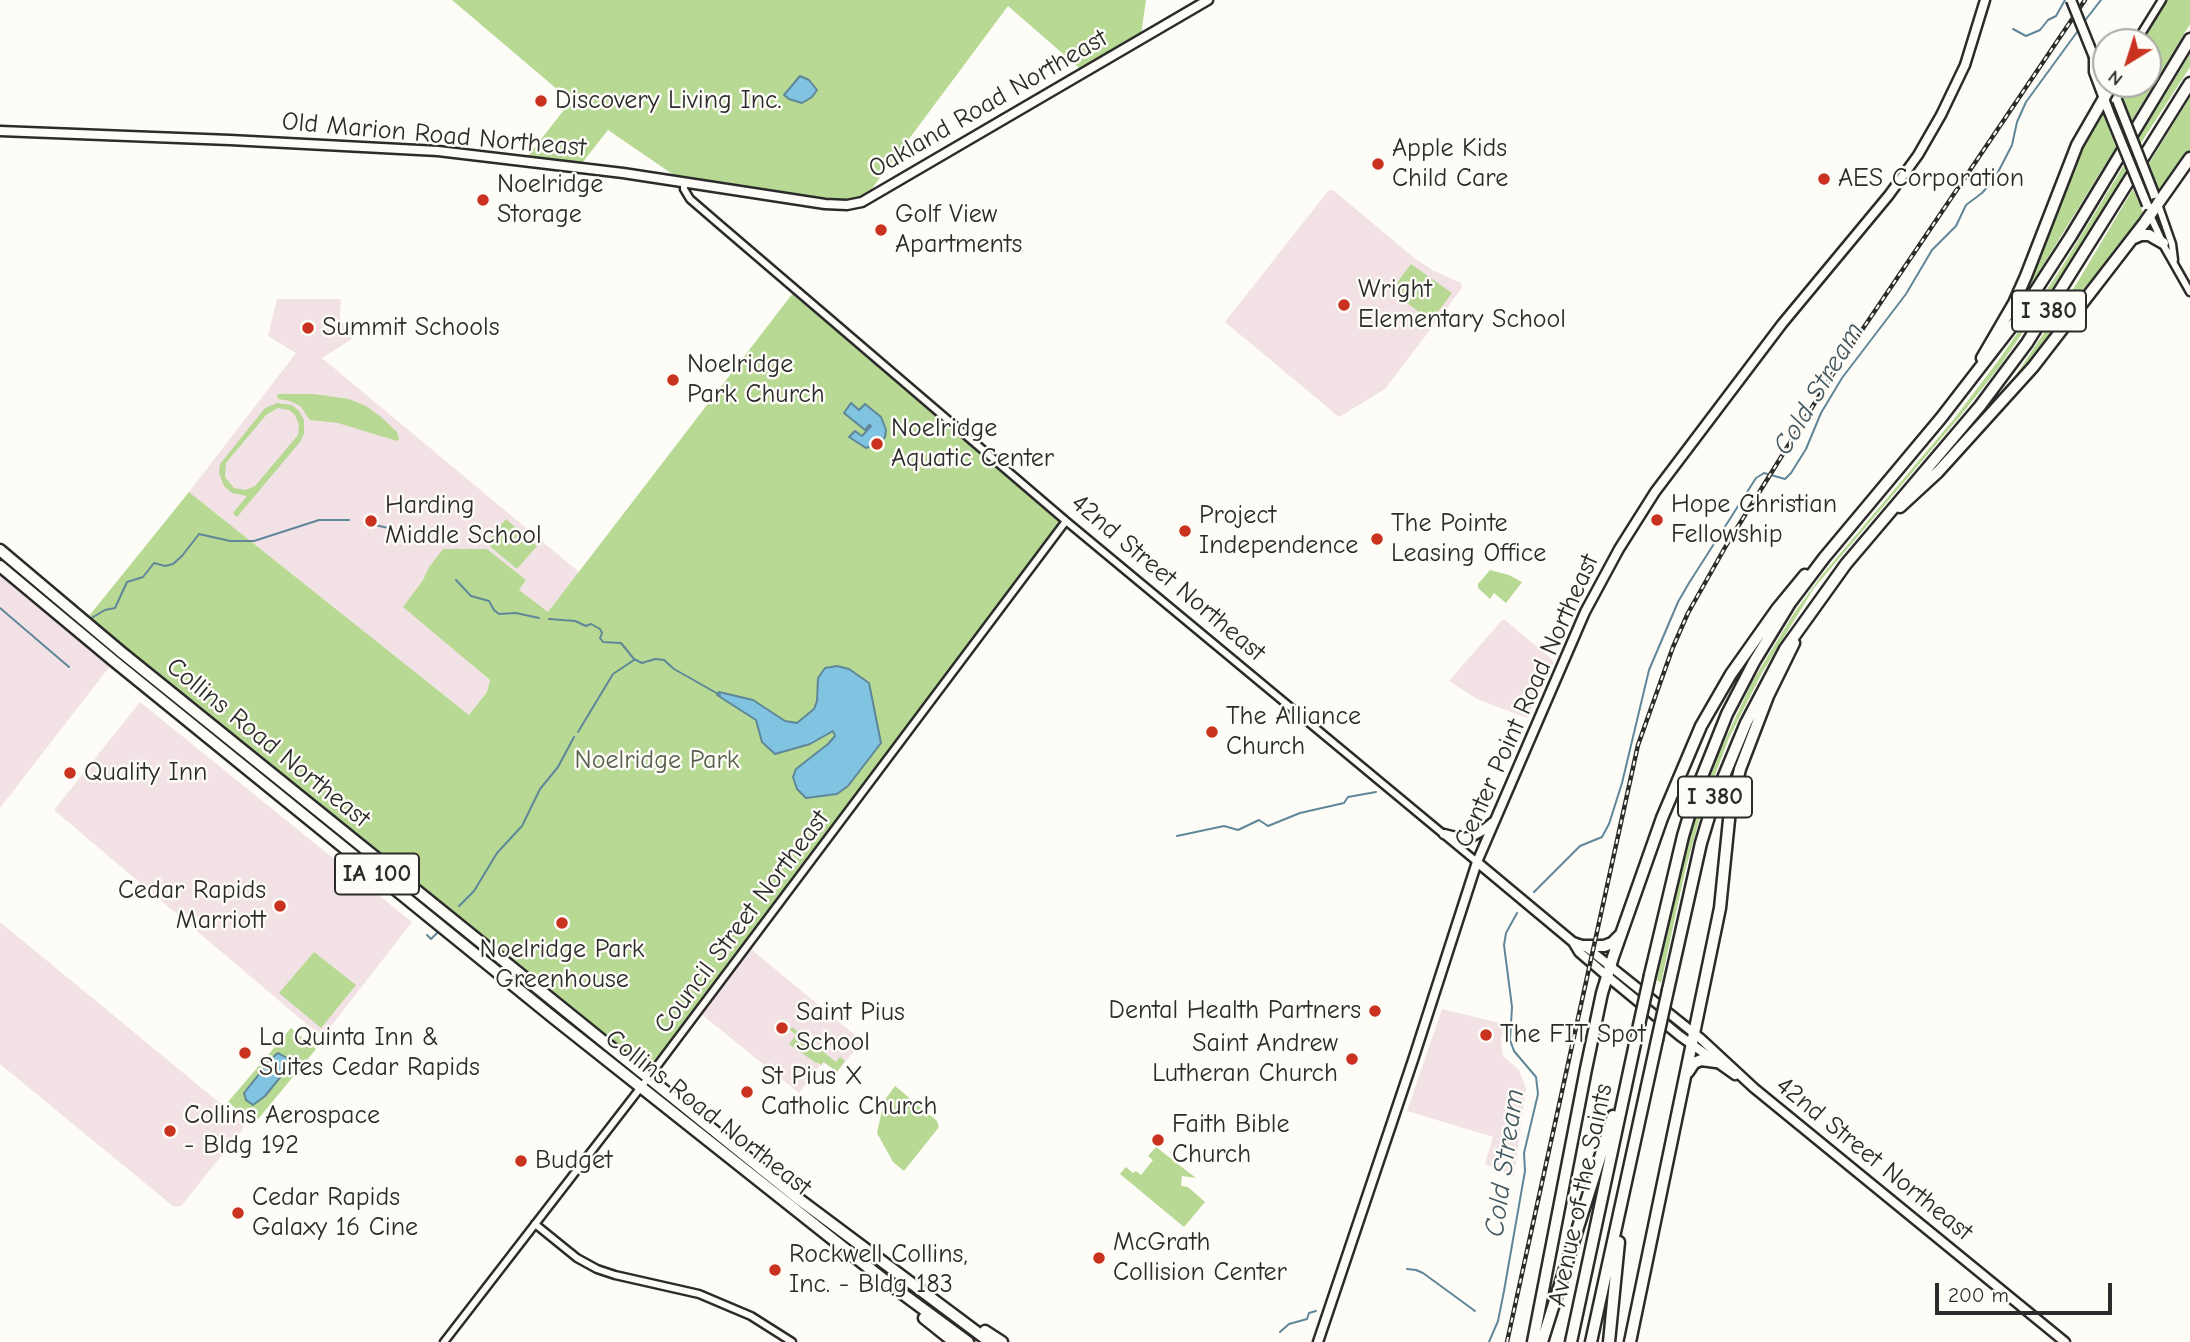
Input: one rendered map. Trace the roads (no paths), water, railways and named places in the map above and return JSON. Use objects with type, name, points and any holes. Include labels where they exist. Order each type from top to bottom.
[{"type":"highway","name":"Avenue of the Saints","points":[[1571,1342],[1629,1065],[1690,812],[1723,724],[1767,640],[1824,558],[1960,394],[2040,287],[2190,39]]},
{"type":"highway","name":"Avenue of the Saints","points":[[1591,1342],[1701,843],[1714,800],[1756,702],[1804,620],[1846,564],[1980,406],[2027,343],[2190,83]]},
{"type":"highway","points":[[1960,394],[2014,303],[2067,166],[2104,98]]},
{"type":"highway","points":[[1882,521],[1907,502],[1938,472],[2008,397],[2130,241],[2156,199],[2190,158]]},
{"type":"highway","points":[[2130,241],[2146,234],[2163,243]]},
{"type":"highway","name":"Collins Road Northeast","points":[[0,550],[121,652],[513,966],[645,1082],[888,1283],[968,1342]]},
{"type":"highway","points":[[1533,1342],[1586,1069],[1608,971],[1662,818],[1701,726],[1731,674],[1796,584],[1824,558]]},
{"type":"highway","name":"Collins Road Northeast","points":[[0,566],[555,1019],[645,1082],[990,1342]]},
{"type":"highway","points":[[1630,1342],[1688,1073],[1720,908],[1730,810],[1740,769],[1768,696],[1804,620]]},
{"type":"highway","name":"Collins Road Northeast","points":[[424,912],[433,910],[492,957],[513,966]]},
{"type":"highway","points":[[1585,946],[1599,947],[1609,944],[1622,932]]},
{"type":"highway","points":[[1688,1073],[1694,1063],[1701,1060],[1716,1062]]},
{"type":"highway","points":[[1542,1342],[1629,1065]]},
{"type":"highway","points":[[1609,1342],[1624,1195]]},
{"type":"highway","points":[[860,1246],[1002,1342]]},
{"type":"highway","points":[[888,1283],[910,1306],[954,1342]]},
{"type":"main road","name":"Oakland Road Northeast","points":[[862,202],[1208,0]]},
{"type":"main road","name":"Center Point Road Northeast","points":[[1318,1342],[1477,862],[1585,612],[1635,522],[1735,384],[1913,162],[1941,115],[1961,73],[1985,0]]},
{"type":"main road","points":[[2071,0],[2092,52]]},
{"type":"main road","points":[[2104,98],[2149,210]]},
{"type":"main road","points":[[2116,98],[2156,199]]},
{"type":"main road","name":"Old Marion Road Northeast","points":[[0,131],[438,151],[684,182],[825,204],[847,205],[862,202]]},
{"type":"main road","points":[[1444,834],[1460,838],[1471,836],[1495,820]]},
{"type":"main road","name":"42nd Street Northeast","points":[[1477,862],[1573,942],[1579,952],[1695,1034],[1754,1088],[2065,1342]]},
{"type":"main road","name":"42nd Street Northeast","points":[[1573,942],[1585,946],[1608,971],[1693,1045],[1754,1088]]},
{"type":"street","points":[[2145,28],[2162,0]]},
{"type":"street","name":"42nd Street Northeast","points":[[684,182],[684,189],[697,205],[1066,521],[1477,862]]},
{"type":"street","points":[[2156,199],[2172,244],[2175,262]]},
{"type":"street","points":[[2149,210],[2163,243],[2190,292]]},
{"type":"street","name":"Council Street Northeast","points":[[444,1342],[645,1082],[1066,521]]},
{"type":"street","points":[[535,1224],[577,1258],[597,1269],[699,1294],[751,1316],[792,1342]]},
{"type":"water","points":[[800,76],[809,80],[817,90],[802,103],[784,95]]},
{"type":"water","points":[[851,403],[859,410],[865,404],[881,417],[886,430],[880,443],[866,448],[849,437],[855,431],[862,436],[871,426],[865,430],[844,413]]},
{"type":"water","points":[[837,666],[849,669],[869,683],[881,743],[848,786],[837,794],[806,798],[797,789],[793,777],[796,769],[828,744],[835,736],[833,731],[810,744],[775,754],[762,742],[756,720],[717,695],[719,692],[753,700],[785,721],[797,723],[814,709],[818,678],[825,668]]},
{"type":"water","points":[[278,1053],[291,1064],[265,1096],[253,1105],[246,1100],[244,1093]]},
{"type":"waterway","points":[[2013,29],[2026,36],[2040,30],[2048,20],[2056,16],[2065,0]]},
{"type":"waterway","name":"Cold Stream","points":[[2083,23],[2101,0]]},
{"type":"waterway","name":"Cold Stream","points":[[1534,892],[1580,846],[1602,837],[1609,824],[1622,783],[1649,670],[1689,583],[1756,478],[1764,473],[1785,479],[1791,473],[1842,378],[1906,294],[1932,250],[1956,226],[1966,205],[1982,193],[1995,178],[2012,145],[2017,122],[2026,102],[2080,28]]},
{"type":"waterway","points":[[93,617],[115,608],[127,582],[143,577],[154,563],[165,566],[173,564],[199,534],[230,541],[254,541],[319,520],[349,520]]},
{"type":"waterway","points":[[366,523],[393,529]]},
{"type":"waterway","points":[[456,580],[471,596],[489,601],[499,614],[516,613],[539,618]]},
{"type":"waterway","points":[[0,608],[69,667]]},
{"type":"waterway","points":[[549,619],[575,621],[586,626],[591,624],[600,629],[603,642],[621,643],[634,659],[642,663],[655,659],[664,660],[674,669],[720,695]]},
{"type":"waterway","points":[[578,732],[613,674],[634,660]]},
{"type":"waterway","points":[[459,906],[474,891],[497,853],[522,826],[540,789],[558,767],[574,737]]},
{"type":"waterway","points":[[1177,836],[1224,826],[1238,830],[1259,820],[1268,826],[1300,813],[1344,803],[1348,797],[1376,792]]},
{"type":"waterway","name":"Cold Stream","points":[[1489,1342],[1498,1321],[1504,1291],[1525,1171],[1524,1153],[1538,1094],[1536,1077],[1514,1051],[1510,1040],[1512,1007],[1504,945],[1506,933],[1517,913]]},
{"type":"waterway","points":[[427,935],[431,939],[437,933]]},
{"type":"waterway","points":[[1407,1269],[1423,1273],[1475,1311]]},
{"type":"waterway","points":[[1280,1332],[1289,1324],[1307,1319],[1309,1313],[1316,1311]]},
{"type":"railway","points":[[1507,1342],[1638,745],[1673,647],[1688,613],[1727,544],[1839,364],[2085,0]]},
{"type":"place","name":"Discovery Living Inc.","points":[[541,101]]},
{"type":"place","name":"Apple Kids Child Care","points":[[1378,164]]},
{"type":"place","name":"AES Corporation","points":[[1824,179]]},
{"type":"place","name":"Noelridge Storage","points":[[483,200]]},
{"type":"place","name":"Golf View Apartments","points":[[881,230]]},
{"type":"place","name":"Wright Elementary School","points":[[1344,305]]},
{"type":"place","name":"Summit Schools","points":[[308,328]]},
{"type":"place","name":"Noelridge Park Church","points":[[673,380]]},
{"type":"place","name":"Noelridge Aquatic Center","points":[[877,444]]},
{"type":"place","name":"Hope Christian Fellowship","points":[[1657,520]]},
{"type":"place","name":"Harding Middle School","points":[[371,521]]},
{"type":"place","name":"Project Independence","points":[[1185,531]]},
{"type":"place","name":"The Pointe Leasing Office","points":[[1377,539]]},
{"type":"place","name":"The Alliance Church","points":[[1212,732]]},
{"type":"place","name":"Quality Inn","points":[[70,773]]},
{"type":"place","name":"Cedar Rapids Marriott","points":[[280,906]]},
{"type":"place","name":"Noelridge Park Greenhouse","points":[[562,923]]},
{"type":"place","name":"Dental Health Partners","points":[[1375,1011]]},
{"type":"place","name":"Saint Pius School","points":[[782,1028]]},
{"type":"place","name":"The FIT Spot","points":[[1486,1035]]},
{"type":"place","name":"La Quinta Inn & Suites Cedar Rapids","points":[[245,1053]]},
{"type":"place","name":"Saint Andrew Lutheran Church","points":[[1352,1059]]},
{"type":"place","name":"St Pius X Catholic Church","points":[[747,1092]]},
{"type":"place","name":"Collins Aerospace - Bldg 192","points":[[170,1131]]},
{"type":"place","name":"Faith Bible Church","points":[[1158,1140]]},
{"type":"place","name":"Budget","points":[[521,1161]]},
{"type":"place","name":"Cedar Rapids Galaxy 16 Cine","points":[[238,1213]]},
{"type":"place","name":"McGrath Collision Center","points":[[1099,1258]]},
{"type":"place","name":"Rockwell Collins, Inc. - Bldg 183","points":[[775,1270]]},
{"type":"park label","name":"Noelridge Park","points":[[657,761]]}]
